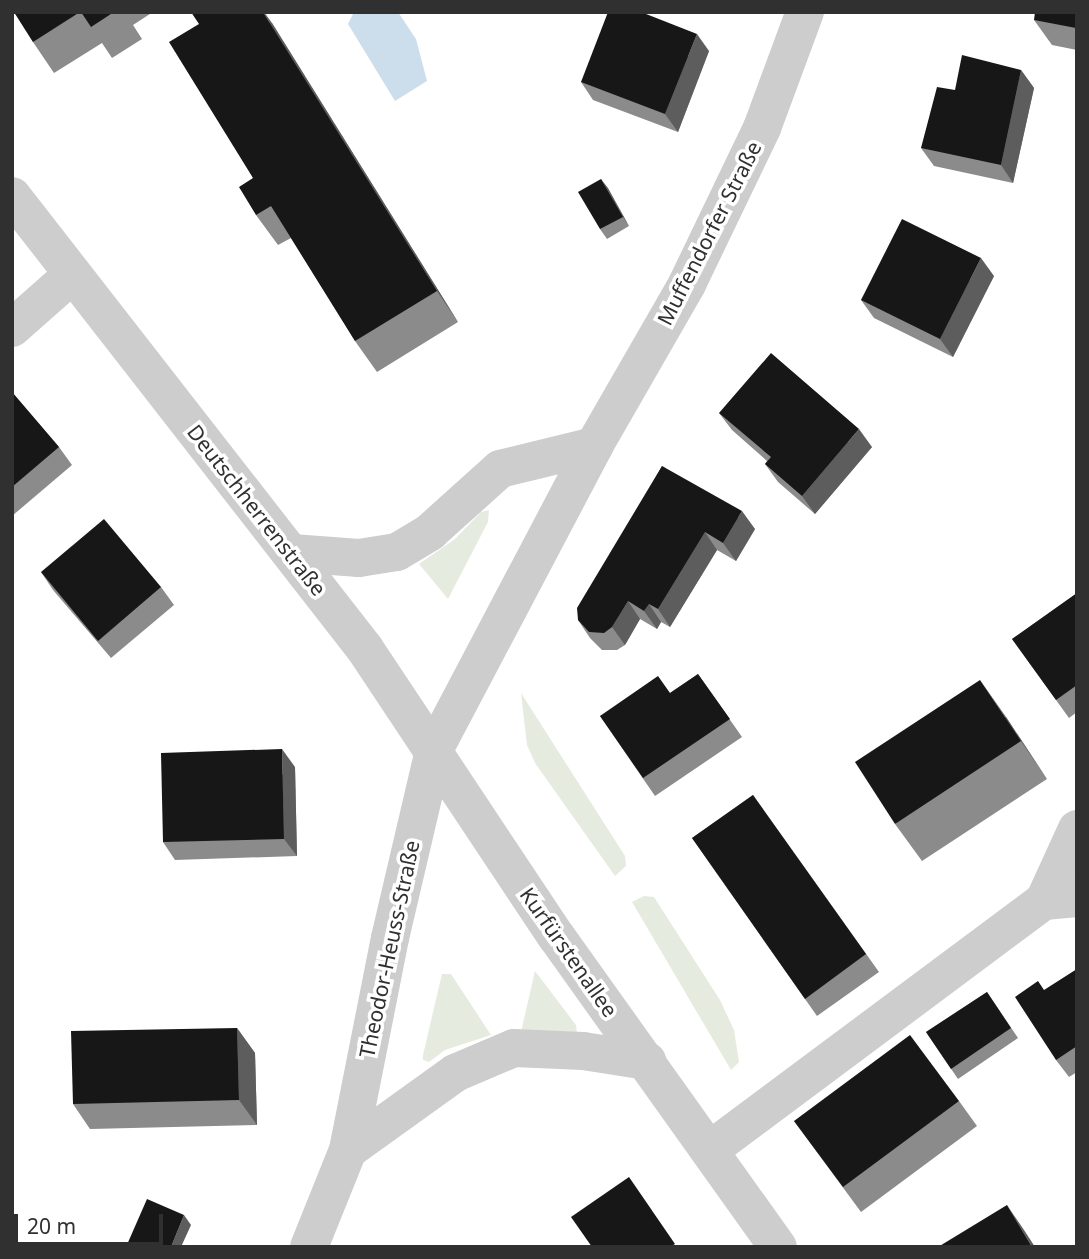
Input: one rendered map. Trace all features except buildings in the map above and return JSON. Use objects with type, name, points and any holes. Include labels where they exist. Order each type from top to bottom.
[{"type":"street","name":"Muffendorfer Straße","points":[[434,750],[594,446],[687,284],[761,128],[805,12]]},
{"type":"street","name":"Deutschherrenstraße","points":[[12,196],[292,553],[365,649],[434,750]]},
{"type":"street","points":[[12,328],[72,275]]},
{"type":"street","points":[[292,553],[359,558],[397,552],[430,532],[500,469],[594,446]]},
{"type":"street","name":"Kurfürstenallee","points":[[434,750],[556,936],[711,1149],[778,1247]]},
{"type":"street","name":"Theodor-Heuss-Straße","points":[[309,1247],[348,1150],[390,938],[434,750]]},
{"type":"street","points":[[711,1149],[1060,900],[1077,829]]},
{"type":"street","points":[[348,1150],[455,1073],[514,1048],[583,1051],[647,1061]]},
{"type":"shaded area","points":[[489,510],[488,522],[448,599],[419,564],[455,539],[481,512]]},
{"type":"shaded area","points":[[521,693],[625,856],[626,866],[615,876],[535,763],[527,745]]},
{"type":"shaded area","points":[[644,896],[654,897],[720,1000],[734,1030],[739,1062],[731,1070],[632,902]]},
{"type":"shaded area","points":[[535,971],[576,1025],[577,1034],[521,1032]]},
{"type":"shaded area","points":[[442,974],[451,974],[491,1035],[445,1050],[429,1062],[423,1060],[423,1055]]},
{"type":"water","points":[[354,12],[398,12],[416,39],[427,81],[395,101],[348,24]]}]
